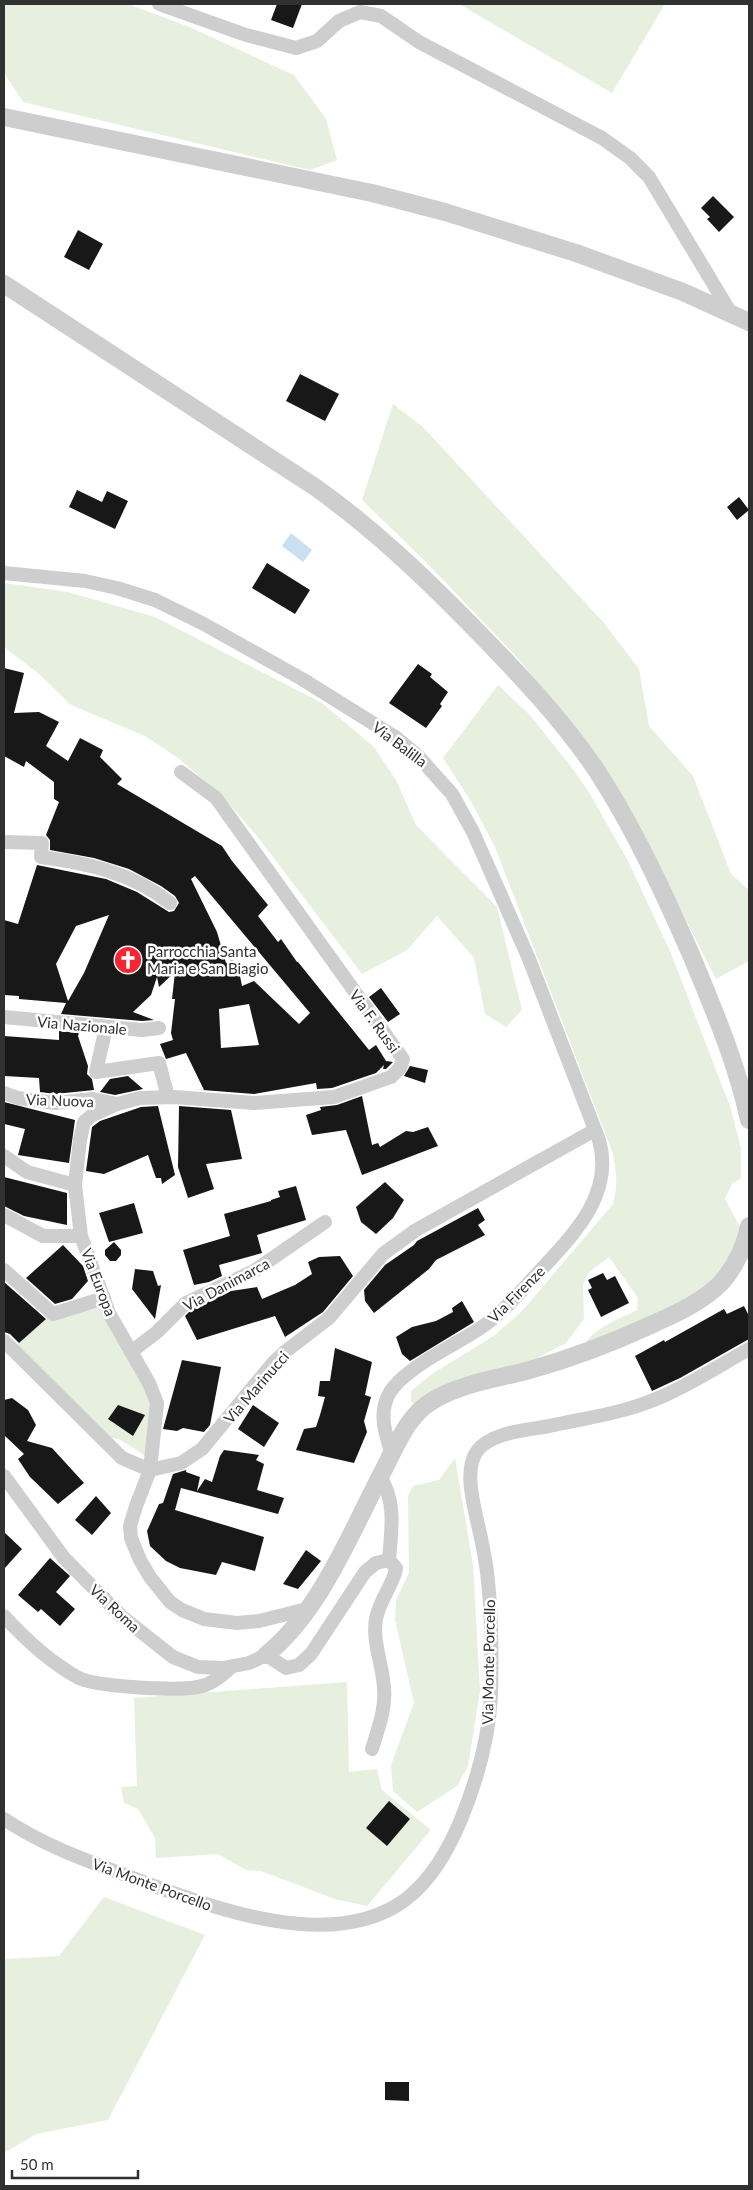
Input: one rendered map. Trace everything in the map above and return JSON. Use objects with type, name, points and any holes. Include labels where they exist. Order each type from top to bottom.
[{"type":"street","points":[[159,4],[246,36],[296,48],[317,41],[339,21],[360,12],[381,16],[418,42],[602,138],[630,158],[649,177],[732,315]]},
{"type":"street","points":[[4,117],[372,193],[445,212],[504,229],[584,256],[683,292],[749,322]]},
{"type":"street","points":[[4,284],[300,477],[349,512],[411,566],[530,686],[566,729],[596,770],[617,803],[645,856],[711,1002],[737,1074],[749,1120]]},
{"type":"street","name":"Via Balilla","points":[[4,573],[84,581],[117,588],[155,600],[194,619],[302,679],[389,733],[418,756],[452,794],[474,832],[529,959],[595,1130]]},
{"type":"street","name":"Via F. Russi","points":[[117,1104],[140,1098],[168,1097],[254,1103],[334,1097],[391,1077],[400,1068],[403,1059],[216,798],[181,772]]},
{"type":"street","points":[[4,842],[42,843],[41,857],[79,862],[107,869],[159,894],[170,903]]},
{"type":"street","name":"Via Nazionale","points":[[4,1017],[142,1030],[159,1028]]},
{"type":"street","points":[[106,1026],[96,1072],[159,1063],[168,1097]]},
{"type":"street","name":"Via Nuova","points":[[4,1093],[18,1098],[54,1102],[93,1100],[117,1104]]},
{"type":"street","name":"Via Europa","points":[[117,1104],[91,1116],[84,1122],[75,1185],[81,1236],[109,1313],[153,1390],[157,1404],[150,1470]]},
{"type":"street","name":"Via Firenze","points":[[392,1454],[383,1424],[387,1399],[394,1388],[422,1364],[496,1316],[583,1221],[597,1194],[601,1179],[602,1150],[595,1130]]},
{"type":"street","name":"Via Marinucci","points":[[150,1470],[181,1463],[202,1449],[286,1350],[329,1318],[378,1259],[395,1244],[416,1230],[595,1130]]},
{"type":"street","points":[[4,1156],[27,1172],[75,1185]]},
{"type":"street","points":[[4,1215],[43,1236],[81,1236]]},
{"type":"street","name":"Via Danimarca","points":[[131,1352],[157,1332],[186,1303],[245,1276],[281,1254],[325,1222]]},
{"type":"street","points":[[389,1560],[376,1563],[365,1572],[304,1661],[286,1668],[266,1655],[288,1635],[307,1610],[333,1566],[392,1454],[416,1414],[442,1396],[579,1356],[627,1336],[695,1303],[724,1278],[737,1258],[749,1229]]},
{"type":"street","points":[[4,1270],[54,1314],[104,1298]]},
{"type":"street","points":[[4,1340],[122,1458],[150,1470],[133,1513],[130,1526],[131,1538],[144,1568],[170,1602],[197,1617],[230,1623],[259,1621],[307,1610]]},
{"type":"street","name":"Via Monte Porcello","points":[[4,1819],[39,1841],[91,1862],[203,1904],[256,1917],[302,1924],[333,1924],[372,1916],[398,1904],[426,1880],[445,1853],[472,1791],[486,1742],[491,1695],[490,1598],[486,1565],[472,1498],[472,1471],[475,1454],[483,1445],[503,1436],[645,1404],[671,1392],[749,1349]]},
{"type":"street","name":"Via Roma","points":[[4,1476],[64,1558],[121,1616],[178,1660],[198,1667],[230,1668],[249,1663],[266,1655]]},
{"type":"street","points":[[372,1749],[383,1708],[385,1690],[377,1646],[375,1620],[381,1601],[396,1568],[389,1560],[392,1507],[388,1492],[380,1478]]},
{"type":"street","points":[[4,1616],[27,1641],[78,1678],[144,1688],[198,1687],[221,1678],[230,1668]]},
{"type":"green space","points":[[4,4],[128,4],[187,26],[294,75],[326,119],[337,160],[310,170],[23,102],[4,73]]},
{"type":"green space","points":[[459,4],[665,4],[612,93]]},
{"type":"green space","points":[[393,404],[423,427],[604,623],[639,669],[649,726],[693,776],[731,874],[749,890],[749,961],[716,979],[630,811],[594,751],[515,655],[425,561],[362,500]]},
{"type":"green space","points":[[4,583],[68,592],[155,617],[322,703],[374,747],[396,780],[416,825],[497,907],[522,1010],[506,1027],[485,1014],[474,958],[437,916],[407,950],[362,974],[257,836],[222,796],[178,758],[145,736],[71,705],[39,674],[4,647]]},
{"type":"green space","points":[[498,685],[530,715],[590,794],[628,861],[670,951],[730,1106],[741,1148],[741,1178],[732,1184],[725,1199],[740,1227],[734,1251],[714,1283],[697,1296],[580,1350],[585,1342],[598,1331],[637,1310],[638,1298],[609,1257],[589,1272],[583,1285],[584,1319],[566,1343],[533,1360],[415,1404],[411,1401],[411,1391],[432,1374],[495,1335],[523,1310],[613,1204],[616,1191],[616,1172],[612,1151],[495,847],[472,803],[443,758]]},
{"type":"green space","points":[[101,1304],[153,1406],[146,1456],[119,1439],[108,1438],[17,1345],[48,1317]]},
{"type":"green space","points":[[455,1458],[473,1565],[480,1691],[468,1766],[457,1786],[417,1812],[393,1791],[391,1765],[414,1703],[395,1620],[396,1600],[409,1573],[408,1496],[413,1486],[439,1480]]},
{"type":"green space","points":[[347,1682],[349,1772],[377,1769],[382,1790],[431,1830],[367,1906],[335,1899],[261,1871],[246,1870],[218,1854],[156,1858],[155,1838],[138,1809],[124,1803],[121,1787],[137,1786],[134,1698]]},
{"type":"green space","points":[[104,1897],[205,1935],[108,2120],[36,2134],[4,2153],[5,1959],[59,1956]]},
{"type":"water","points":[[291,533],[312,550],[303,562],[282,546]]},
{"type":"building","points":[[277,4],[302,4],[293,28],[271,20]]},
{"type":"building","points":[[713,196],[734,217],[719,232],[707,219],[710,217],[701,208]]},
{"type":"building","points":[[78,230],[103,244],[89,270],[64,257]]},
{"type":"building","points":[[300,374],[339,394],[325,421],[286,401]]},
{"type":"building","points":[[77,490],[102,502],[107,491],[128,501],[115,529],[69,507]]},
{"type":"building","points":[[739,497],[749,510],[737,520],[727,507]]},
{"type":"building","points":[[267,563],[310,590],[295,614],[252,588]]},
{"type":"building","points":[[418,664],[432,674],[430,677],[448,692],[440,704],[442,706],[426,728],[389,703]]},
{"type":"building","points":[[4,668],[24,673],[14,713],[39,712],[59,722],[46,746],[68,761],[80,738],[103,750],[100,757],[122,779],[117,784],[222,846],[268,905],[258,916],[278,942],[281,939],[297,962],[369,1050],[376,1045],[386,1061],[393,1062],[386,1069],[383,1069],[384,1065],[376,1073],[332,1088],[317,1089],[316,1083],[254,1094],[190,1089],[204,1090],[186,1053],[166,1059],[160,1044],[173,1040],[171,1033],[175,999],[172,999],[175,972],[159,987],[157,977],[151,995],[133,1012],[154,1020],[142,1021],[61,1014],[66,1003],[19,999],[19,996],[4,995],[4,920],[18,924],[37,865],[106,879],[137,892],[169,912],[174,911],[179,903],[175,896],[161,886],[129,869],[94,858],[50,850],[50,840],[46,835],[59,802],[54,799],[54,782],[26,761],[24,767],[4,756]],"holes":[[[195,876],[310,1013],[299,1024],[254,981],[242,986],[238,966],[232,960],[226,963],[217,932],[191,879]],[[109,915],[84,973],[68,1001],[56,964],[76,926]],[[249,1004],[259,1045],[221,1048],[219,1009]]]},
{"type":"building","points":[[381,988],[400,1014],[388,1022],[369,997]]},
{"type":"building","points":[[59,1031],[79,1033],[78,1036],[88,1066],[87,1074],[92,1079],[94,1090],[55,1094],[40,1092],[39,1078],[4,1076],[4,1036],[59,1040]]},
{"type":"building","points":[[410,1066],[428,1070],[425,1083],[404,1076]]},
{"type":"building","points":[[128,1076],[143,1089],[115,1095],[100,1092],[110,1079]]},
{"type":"building","points":[[362,1096],[372,1145],[378,1143],[380,1147],[406,1131],[413,1132],[428,1127],[438,1146],[362,1175],[346,1130],[312,1135],[306,1115],[321,1110],[320,1107],[337,1105]]},
{"type":"building","points":[[4,1102],[75,1120],[69,1163],[18,1155],[25,1129],[4,1124]]},
{"type":"building","points":[[158,1106],[175,1175],[162,1184],[161,1178],[156,1178],[148,1155],[104,1174],[86,1171],[92,1127],[100,1121],[141,1107]]},
{"type":"building","points":[[179,1106],[231,1110],[242,1159],[206,1164],[214,1189],[188,1198],[178,1167]]},
{"type":"building","points":[[4,1177],[67,1193],[67,1225],[24,1216],[4,1206]]},
{"type":"building","points":[[385,1182],[404,1200],[393,1218],[376,1234],[361,1222],[356,1207]]},
{"type":"building","points":[[296,1186],[306,1220],[257,1235],[262,1253],[219,1265],[222,1276],[209,1282],[194,1285],[183,1250],[230,1236],[224,1214],[271,1201],[280,1197],[278,1191]]},
{"type":"building","points":[[134,1203],[143,1233],[109,1242],[99,1213]]},
{"type":"building","points":[[478,1208],[485,1220],[478,1225],[485,1235],[436,1260],[429,1269],[374,1313],[365,1301],[364,1290],[385,1265],[417,1241]]},
{"type":"building","points":[[114,1242],[121,1250],[121,1255],[116,1261],[110,1261],[105,1255],[105,1250]]},
{"type":"building","points":[[63,1245],[83,1266],[88,1281],[72,1299],[55,1304],[26,1278]]},
{"type":"building","points":[[340,1256],[353,1276],[323,1312],[285,1337],[275,1316],[197,1340],[185,1316],[191,1310],[231,1291],[257,1287],[262,1299],[295,1285],[312,1274],[308,1262],[319,1257]]},
{"type":"building","points":[[135,1269],[153,1271],[158,1286],[161,1285],[155,1319],[132,1289]]},
{"type":"building","points":[[603,1273],[607,1280],[615,1276],[629,1303],[601,1317],[588,1290],[592,1288],[588,1280]]},
{"type":"building","points":[[4,1282],[46,1319],[19,1343],[10,1334],[4,1332]]},
{"type":"building","points":[[462,1301],[474,1322],[410,1361],[402,1354],[396,1337],[412,1327],[436,1321],[453,1312],[452,1308]]},
{"type":"building","points":[[744,1306],[749,1316],[749,1339],[680,1378],[652,1391],[635,1356],[664,1340],[665,1342],[724,1309],[727,1314]]},
{"type":"building","points":[[335,1348],[372,1362],[365,1395],[371,1397],[364,1421],[367,1432],[354,1463],[296,1450],[304,1429],[316,1427],[325,1397],[318,1396],[320,1381],[330,1381]]},
{"type":"building","points":[[182,1360],[221,1367],[210,1425],[204,1432],[183,1428],[177,1431],[163,1429]]},
{"type":"building","points":[[12,1398],[28,1410],[36,1425],[27,1441],[52,1448],[84,1483],[58,1504],[30,1477],[18,1459],[24,1454],[4,1435],[4,1400]]},
{"type":"building","points":[[118,1405],[145,1415],[133,1436],[108,1419]]},
{"type":"building","points":[[253,1405],[279,1423],[264,1447],[238,1429]]},
{"type":"building","points":[[224,1450],[259,1455],[256,1460],[264,1464],[257,1490],[284,1498],[278,1514],[181,1488],[175,1510],[264,1537],[255,1571],[222,1562],[216,1575],[180,1568],[166,1561],[150,1546],[147,1531],[159,1504],[163,1503],[173,1474],[186,1470],[186,1472],[200,1477],[197,1491],[205,1479],[212,1482],[220,1456]]},
{"type":"building","points":[[96,1496],[111,1513],[92,1535],[75,1520]]},
{"type":"building","points":[[4,1532],[22,1549],[4,1569]]},
{"type":"building","points":[[306,1550],[321,1561],[298,1589],[283,1584]]},
{"type":"building","points":[[50,1558],[70,1576],[56,1592],[75,1609],[60,1626],[41,1609],[38,1612],[18,1595]]},
{"type":"building","points":[[389,1801],[410,1819],[387,1846],[366,1828]]},
{"type":"building","points":[[385,2082],[409,2082],[409,2101],[385,2100]]},
{"type":"place","name":"Parrocchia Santa Maria e San Biagio","points":[[128,960]]}]
